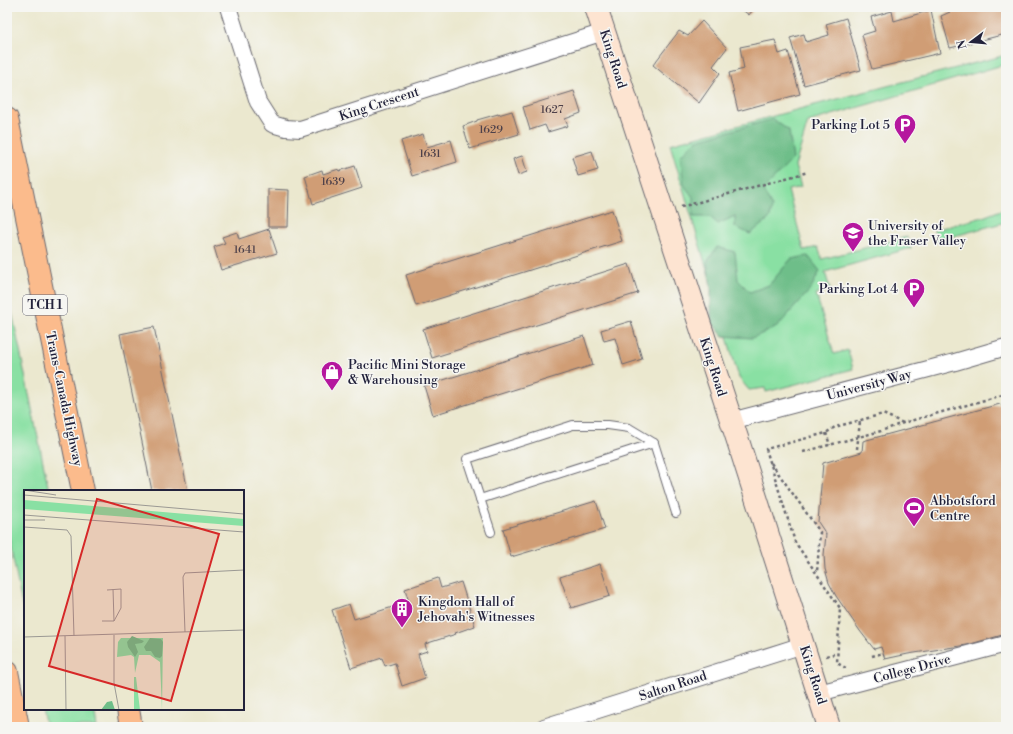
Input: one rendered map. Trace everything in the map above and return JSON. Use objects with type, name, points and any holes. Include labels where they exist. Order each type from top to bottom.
[{"type":"highway","name":"Trans-Canada Highway","points":[[7,119],[83,490]]},
{"type":"highway","points":[[8,679],[16,727]]},
{"type":"highway","points":[[128,710],[132,727]]},
{"type":"street","name":"King Crescent","points":[[228,7],[258,102],[272,124],[286,128],[300,128],[604,32]]},
{"type":"street","name":"King Road","points":[[596,7],[829,727]]},
{"type":"street","name":"University Way","points":[[731,422],[1006,347]]},
{"type":"street","name":"College Drive","points":[[818,693],[1006,644]]},
{"type":"street","name":"Salton Road","points":[[544,727],[803,645]]},
{"type":"lane","points":[[491,532],[467,459],[573,425],[608,425],[629,428],[654,443],[676,513]]},
{"type":"lane","points":[[480,499],[654,443]]},
{"type":"path","points":[[663,212],[808,172]]},
{"type":"path","points":[[803,452],[881,431],[903,423],[1006,394]]},
{"type":"path","points":[[840,617],[840,608],[795,542],[766,449],[826,432],[835,427],[883,414],[903,423]]},
{"type":"path","points":[[857,449],[860,421]]},
{"type":"path","points":[[826,432],[830,444]]},
{"type":"path","points":[[770,461],[820,532],[817,574]]},
{"type":"path","points":[[872,656],[883,653]]},
{"type":"path","points":[[825,657],[834,654]]},
{"type":"green space","points":[[1006,55],[1006,64],[808,122],[795,166],[801,187],[788,190],[804,250],[818,247],[822,259],[907,237],[911,248],[825,272],[830,289],[816,294],[834,354],[848,350],[853,369],[766,392],[765,388],[749,390],[739,378],[670,144]]},
{"type":"green space","points":[[773,119],[789,131],[793,159],[763,190],[772,207],[770,218],[750,234],[735,227],[735,216],[718,224],[710,217],[693,217],[693,197],[684,185],[680,156],[697,140]]},
{"type":"green space","points":[[1006,208],[1006,222],[936,241],[934,230],[983,217]]},
{"type":"green space","points":[[717,247],[735,252],[738,280],[750,292],[769,285],[791,259],[808,256],[820,271],[810,290],[777,327],[752,338],[723,336],[711,322],[711,287],[707,262]]},
{"type":"green space","points":[[7,288],[49,490],[24,490],[24,615],[7,528]]},
{"type":"green space","points":[[42,710],[94,710],[97,727],[46,727]]},
{"type":"building","points":[[742,7],[755,7],[749,15],[741,9]]},
{"type":"building","points":[[949,7],[1006,7],[1006,34],[950,48],[941,16],[950,12]]},
{"type":"building","points":[[931,10],[940,53],[872,69],[862,35],[875,31],[871,17],[892,11],[894,21]]},
{"type":"building","points":[[846,18],[861,70],[804,85],[790,38],[804,34],[806,42],[829,35],[826,24]]},
{"type":"building","points":[[702,21],[727,48],[713,66],[720,73],[699,103],[653,65],[679,31],[688,36]]},
{"type":"building","points":[[775,40],[779,54],[788,51],[800,94],[738,111],[729,73],[744,69],[740,47]]},
{"type":"building","points":[[574,91],[581,113],[565,119],[568,126],[548,132],[545,125],[530,130],[523,107]]},
{"type":"building","points":[[512,111],[519,134],[470,149],[463,126],[477,120]]},
{"type":"building","points":[[423,134],[427,147],[451,140],[457,162],[412,176],[401,141]]},
{"type":"building","points":[[592,151],[598,170],[578,176],[572,157]]},
{"type":"building","points":[[522,156],[527,172],[518,175],[513,159]]},
{"type":"building","points":[[355,166],[362,188],[313,204],[305,176],[322,170],[323,174]]},
{"type":"building","points":[[268,189],[289,190],[288,227],[268,227]]},
{"type":"building","points":[[612,210],[622,241],[416,306],[406,275]]},
{"type":"building","points":[[269,229],[277,253],[221,270],[214,247],[225,243],[222,237],[237,232],[239,239]]},
{"type":"building","points":[[629,264],[638,293],[432,358],[423,329]]},
{"type":"building","points":[[631,321],[642,359],[623,365],[615,338],[604,341],[601,330]]},
{"type":"building","points":[[154,327],[188,490],[152,490],[120,334]]},
{"type":"building","points":[[584,336],[593,365],[433,415],[424,386]]},
{"type":"building","name":"Abbotsford Centre","points":[[1000,404],[1006,410],[1006,634],[967,645],[885,659],[881,647],[874,649],[836,596],[829,583],[825,569],[824,555],[826,534],[818,522],[823,463],[862,452],[863,441]]},
{"type":"building","points":[[596,501],[605,529],[511,557],[503,529]]},
{"type":"building","points":[[600,564],[610,596],[571,608],[560,577]]},
{"type":"building","name":"Kingdom Hall of Jehovah's Witnesses","points":[[438,578],[441,588],[461,582],[475,626],[425,644],[427,651],[418,654],[425,678],[402,686],[395,663],[385,666],[382,658],[351,668],[332,610],[349,604],[354,619],[409,602],[405,589]]},
{"type":"place","name":"Parking Lot 5","points":[[905,144]]},
{"type":"place","name":"University of the Fraser Valley","points":[[853,252]]},
{"type":"place","name":"Parking Lot 4","points":[[914,308]]},
{"type":"place","name":"Pacific Mini Storage & Warehousing","points":[[332,392]]},
{"type":"place","name":"Abbotsford Centre","points":[[914,528]]},
{"type":"place","name":"Kingdom Hall of Jehovah's Witnesses","points":[[402,628]]}]
